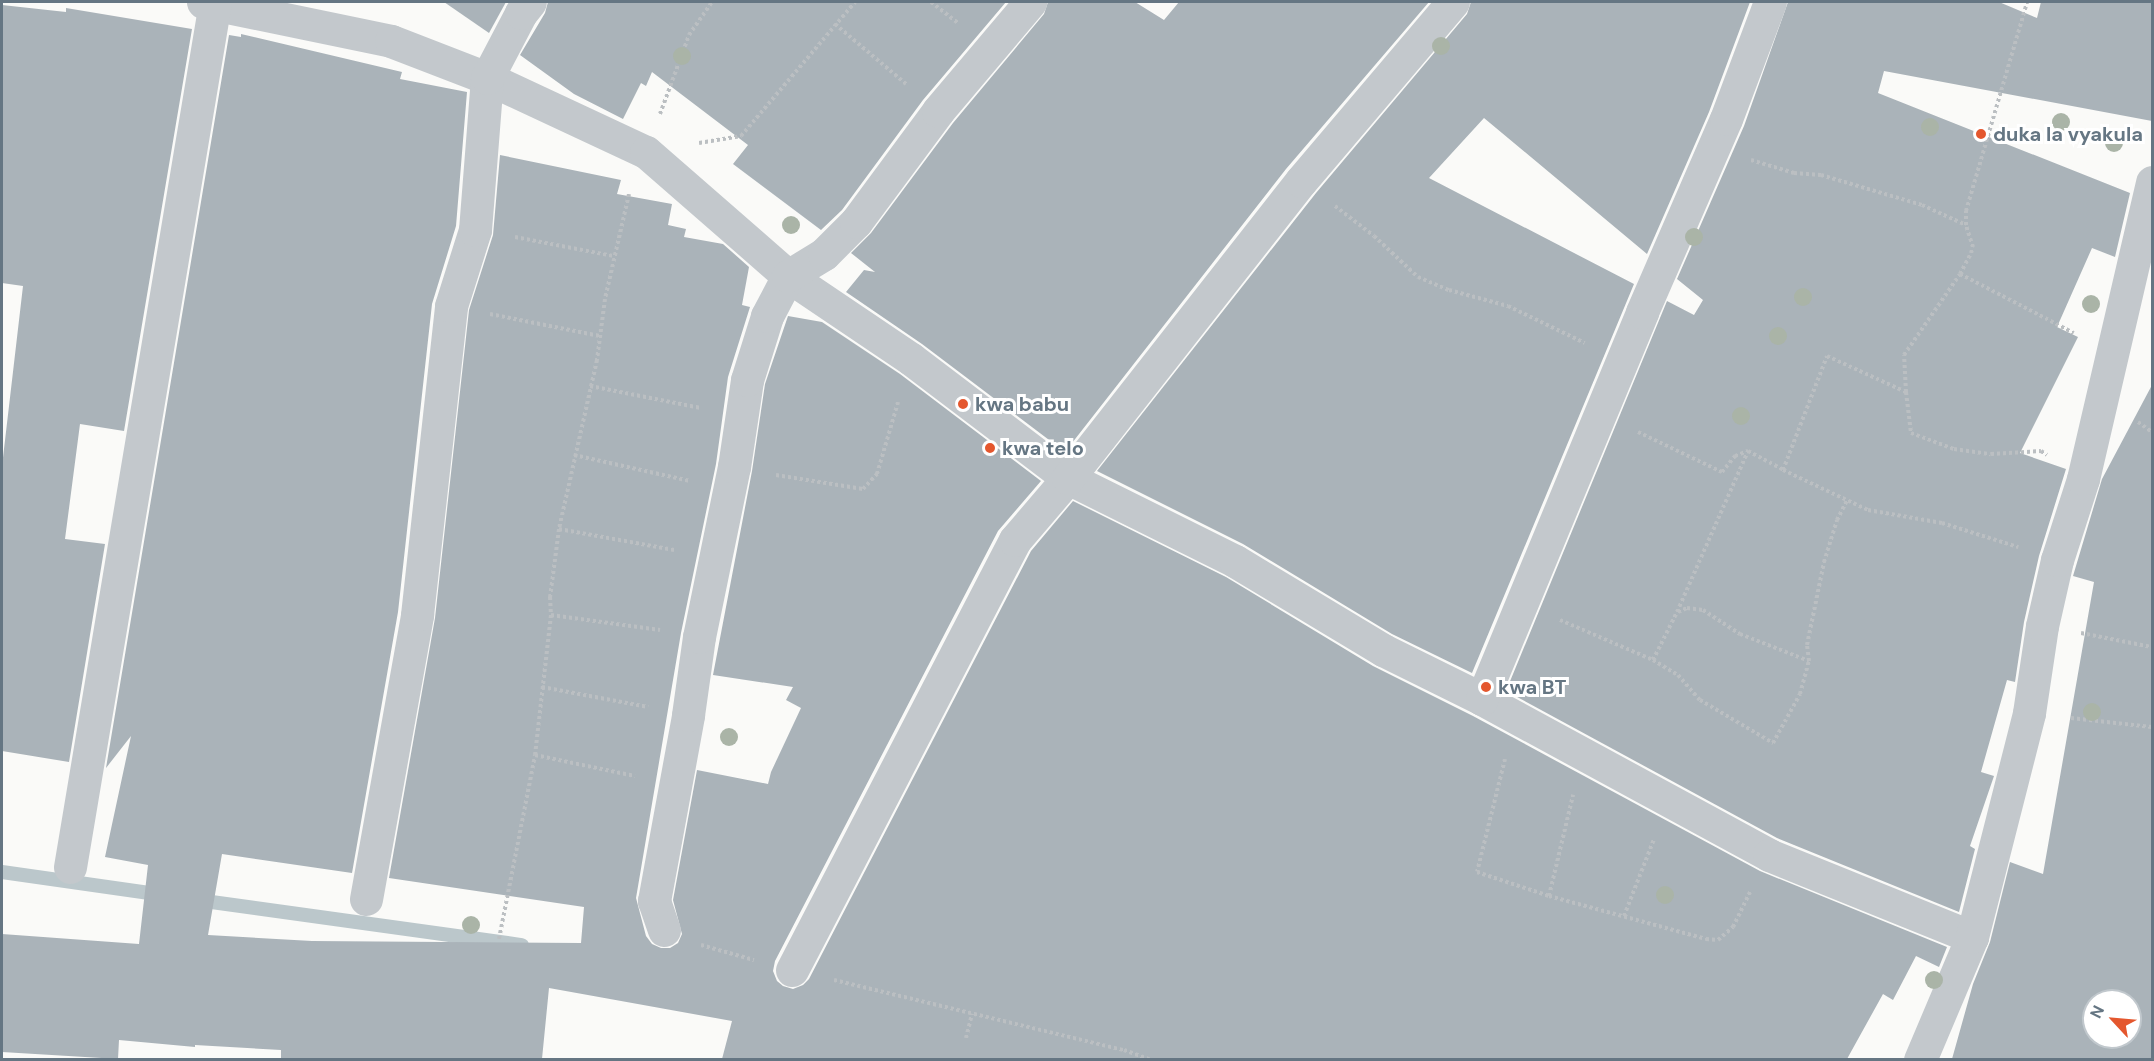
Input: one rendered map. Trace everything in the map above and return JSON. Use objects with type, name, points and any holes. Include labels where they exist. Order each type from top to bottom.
[{"type":"street","points":[[70,867],[211,2],[391,41],[487,78],[646,152],[788,276],[911,359],[1068,478],[1235,561],[1383,650],[1482,699],[1768,855],[1972,938]]},
{"type":"street","points":[[366,899],[417,615],[451,306],[476,230],[487,78],[521,13],[530,2]]},
{"type":"street","points":[[664,930],[654,901],[688,715],[699,637],[731,478],[747,380],[767,316],[788,276],[824,254],[856,222],[938,111],[1030,2]]},
{"type":"street","points":[[792,970],[1015,540],[1068,478],[1301,182],[1453,2]]},
{"type":"street","points":[[1482,699],[1716,143],[1770,2]]},
{"type":"street","points":[[1920,1059],[1972,938],[2029,713],[2042,626],[2057,560],[2083,479],[2152,182]]},
{"type":"path","points":[[499,939],[535,755],[551,615],[550,597],[559,530],[590,387],[614,256],[628,196],[689,35],[712,2]]},
{"type":"path","points":[[646,152],[741,136],[855,2]]},
{"type":"path","points":[[2027,2],[1966,211],[1966,225],[1973,247],[1960,274],[1904,355],[1906,392],[1911,433],[1954,449],[1971,452],[2041,451],[2083,479]]},
{"type":"path","points":[[835,24],[938,111]]},
{"type":"path","points":[[1716,143],[1760,165],[1794,173],[1821,175],[1922,205],[1966,225]]},
{"type":"path","points":[[1301,182],[1374,236],[1418,277],[1449,290],[1508,306],[1623,362]]},
{"type":"path","points":[[476,230],[614,256]]},
{"type":"path","points":[[1960,274],[2113,350]]},
{"type":"path","points":[[451,306],[600,336]]},
{"type":"path","points":[[1783,470],[1827,356],[1906,392]]},
{"type":"path","points":[[574,455],[731,478],[863,489],[877,474],[911,359]]},
{"type":"path","points":[[590,387],[723,412],[740,418]]},
{"type":"path","points":[[1600,414],[1722,472],[1735,456],[1748,451],[1868,510],[1942,523],[2057,560]]},
{"type":"path","points":[[1653,660],[1677,612],[1748,451]]},
{"type":"path","points":[[1521,604],[1653,660],[1678,675],[1700,700],[1773,743],[1800,694],[1809,661],[1807,645],[1818,590],[1837,520],[1847,500]]},
{"type":"path","points":[[559,530],[716,558]]},
{"type":"path","points":[[1677,612],[1687,608],[1703,610],[1740,634],[1809,661]]},
{"type":"path","points":[[551,615],[562,614],[699,637]]},
{"type":"path","points":[[2042,626],[2152,647]]},
{"type":"path","points":[[542,687],[688,715]]},
{"type":"path","points":[[2029,713],[2152,727]]},
{"type":"path","points":[[535,755],[674,784]]},
{"type":"path","points":[[1549,896],[1583,756]]},
{"type":"path","points":[[1506,758],[1477,872],[1549,896],[1706,939],[1718,940],[1733,927],[1768,855]]},
{"type":"path","points":[[1624,916],[1650,853],[1666,801]]},
{"type":"path","points":[[664,930],[694,943],[792,970],[1124,1050],[1152,1059]]},
{"type":"path","points":[[966,1038],[972,1014]]},
{"type":"building","points":[[444,2],[506,2],[489,33]]},
{"type":"building","points":[[548,2],[1006,2],[923,100],[842,210],[821,230],[733,164],[748,145],[652,72],[646,86],[641,83],[623,119],[574,94],[520,55],[545,13]]},
{"type":"building","points":[[1048,2],[1135,2],[1164,20],[1179,2],[1429,2],[1286,169],[1065,452],[922,344],[846,292],[864,270],[875,272],[851,253],[871,233],[953,123],[1044,14]]},
{"type":"building","points":[[1471,2],[1750,2],[1709,112],[1647,254],[1484,118],[1429,178],[1634,284],[1472,673],[1392,634],[1243,544],[1097,471],[1316,193],[1467,14]]},
{"type":"building","points":[[1788,2],[1999,2],[2037,18],[2041,2],[2152,2],[2152,121],[1884,71],[1878,93],[2130,193],[2115,257],[2092,248],[2057,327],[2078,337],[2020,453],[2066,469],[2039,556],[2024,622],[2015,682],[2007,680],[1981,772],[1994,776],[1970,846],[1975,849],[1959,912],[1777,838],[1506,691],[1667,301],[1694,315],[1703,300],[1677,279],[1744,126]]},
{"type":"building","points":[[2,5],[66,12],[66,8],[192,29],[124,431],[80,424],[65,539],[105,544],[69,762],[2,751],[2,466],[23,286],[2,283]]},
{"type":"building","points":[[241,34],[402,72],[400,79],[467,92],[456,226],[432,304],[398,612],[352,873],[222,854],[208,935],[312,941],[581,943],[584,907],[389,878],[435,618],[469,310],[493,235],[500,155],[621,180],[617,194],[672,204],[668,225],[686,229],[684,237],[723,244],[749,267],[742,305],[750,307],[728,377],[716,464],[681,633],[636,898],[646,936],[652,944],[661,948],[670,948],[678,943],[682,934],[673,900],[697,770],[768,784],[771,772],[801,708],[786,700],[793,687],[713,675],[752,471],[765,384],[788,316],[822,322],[900,374],[1041,481],[998,531],[775,961],[773,971],[777,981],[783,986],[793,989],[803,985],[809,979],[1031,551],[1073,501],[1226,577],[1373,666],[1473,716],[1760,871],[1947,947],[1939,967],[1916,956],[1893,1000],[1883,994],[1847,1059],[722,1059],[732,1021],[549,988],[542,1059],[281,1059],[281,1050],[195,1045],[195,1047],[119,1040],[118,1059],[2,1052],[2,934],[139,944],[148,865],[105,857],[131,736],[106,768],[229,35],[241,37]]},
{"type":"building","points":[[2152,385],[2152,1059],[1952,1059],[1973,984],[1990,942],[2010,862],[2043,874],[2094,582],[2073,576],[2102,479]]},
{"type":"waterway","points":[[2,872],[163,895]]},
{"type":"waterway","points":[[197,900],[522,945]]},
{"type":"place","name":"duka la vyakula","points":[[1981,134]]},
{"type":"place","name":"kwa babu","points":[[963,404]]},
{"type":"place","name":"kwa telo","points":[[990,448]]},
{"type":"place","name":"kwa BT","points":[[1486,687]]}]
